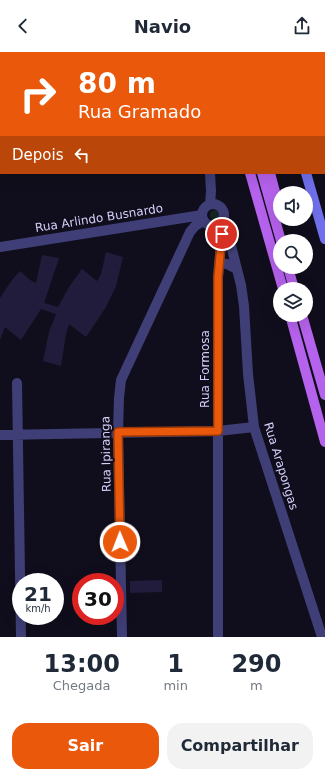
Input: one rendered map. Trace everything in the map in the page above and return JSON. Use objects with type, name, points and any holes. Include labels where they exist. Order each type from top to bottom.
[{"type":"main road","points":[[250,174],[281,282]]},
{"type":"main road","points":[[262,174],[279,234]]},
{"type":"main road","points":[[270,174],[279,208],[281,234]]},
{"type":"main road","points":[[306,174],[325,239]]},
{"type":"main road","points":[[292,322],[325,442]]},
{"type":"main road","points":[[304,322],[325,395]]},
{"type":"street","points":[[210,174],[210,204]]},
{"type":"street","points":[[210,204],[221,207],[225,214],[224,220],[216,226],[206,221],[204,208],[210,204]]},
{"type":"street","name":"Rua Formosa","points":[[218,637],[219,263],[224,220]]},
{"type":"street","name":"Rua Arapongas","points":[[224,220],[241,285],[254,427],[322,637]]},
{"type":"street","name":"Rua Arapongas","points":[[206,221],[222,234],[232,250]]},
{"type":"street","name":"Rua Arlindo Busnardo","points":[[0,247],[206,221]]},
{"type":"street","name":"Rua Ipiranga","points":[[122,637],[118,432],[121,380],[190,232],[195,226],[206,221]]},
{"type":"street","points":[[219,263],[226,264],[237,269]]},
{"type":"street","points":[[18,383],[20,637]]},
{"type":"street","points":[[0,435],[218,431],[254,427]]},
{"type":"green space","points":[[213,210],[217,210],[219,211],[219,219],[213,220],[210,217],[210,213]]},
{"type":"building","points":[[106,252],[123,257],[116,286],[106,307],[86,337],[69,324],[61,366],[43,361],[49,332],[56,314],[41,309],[21,340],[5,327],[0,340],[0,298],[20,271],[36,283],[42,255],[59,258],[44,303],[58,307],[69,287],[82,269],[97,281],[101,274]]},
{"type":"building","points":[[162,580],[162,592],[130,593],[130,581]]},
{"type":"route","points":[[120,542],[118,432],[218,431],[218,277],[222,234]]}]
